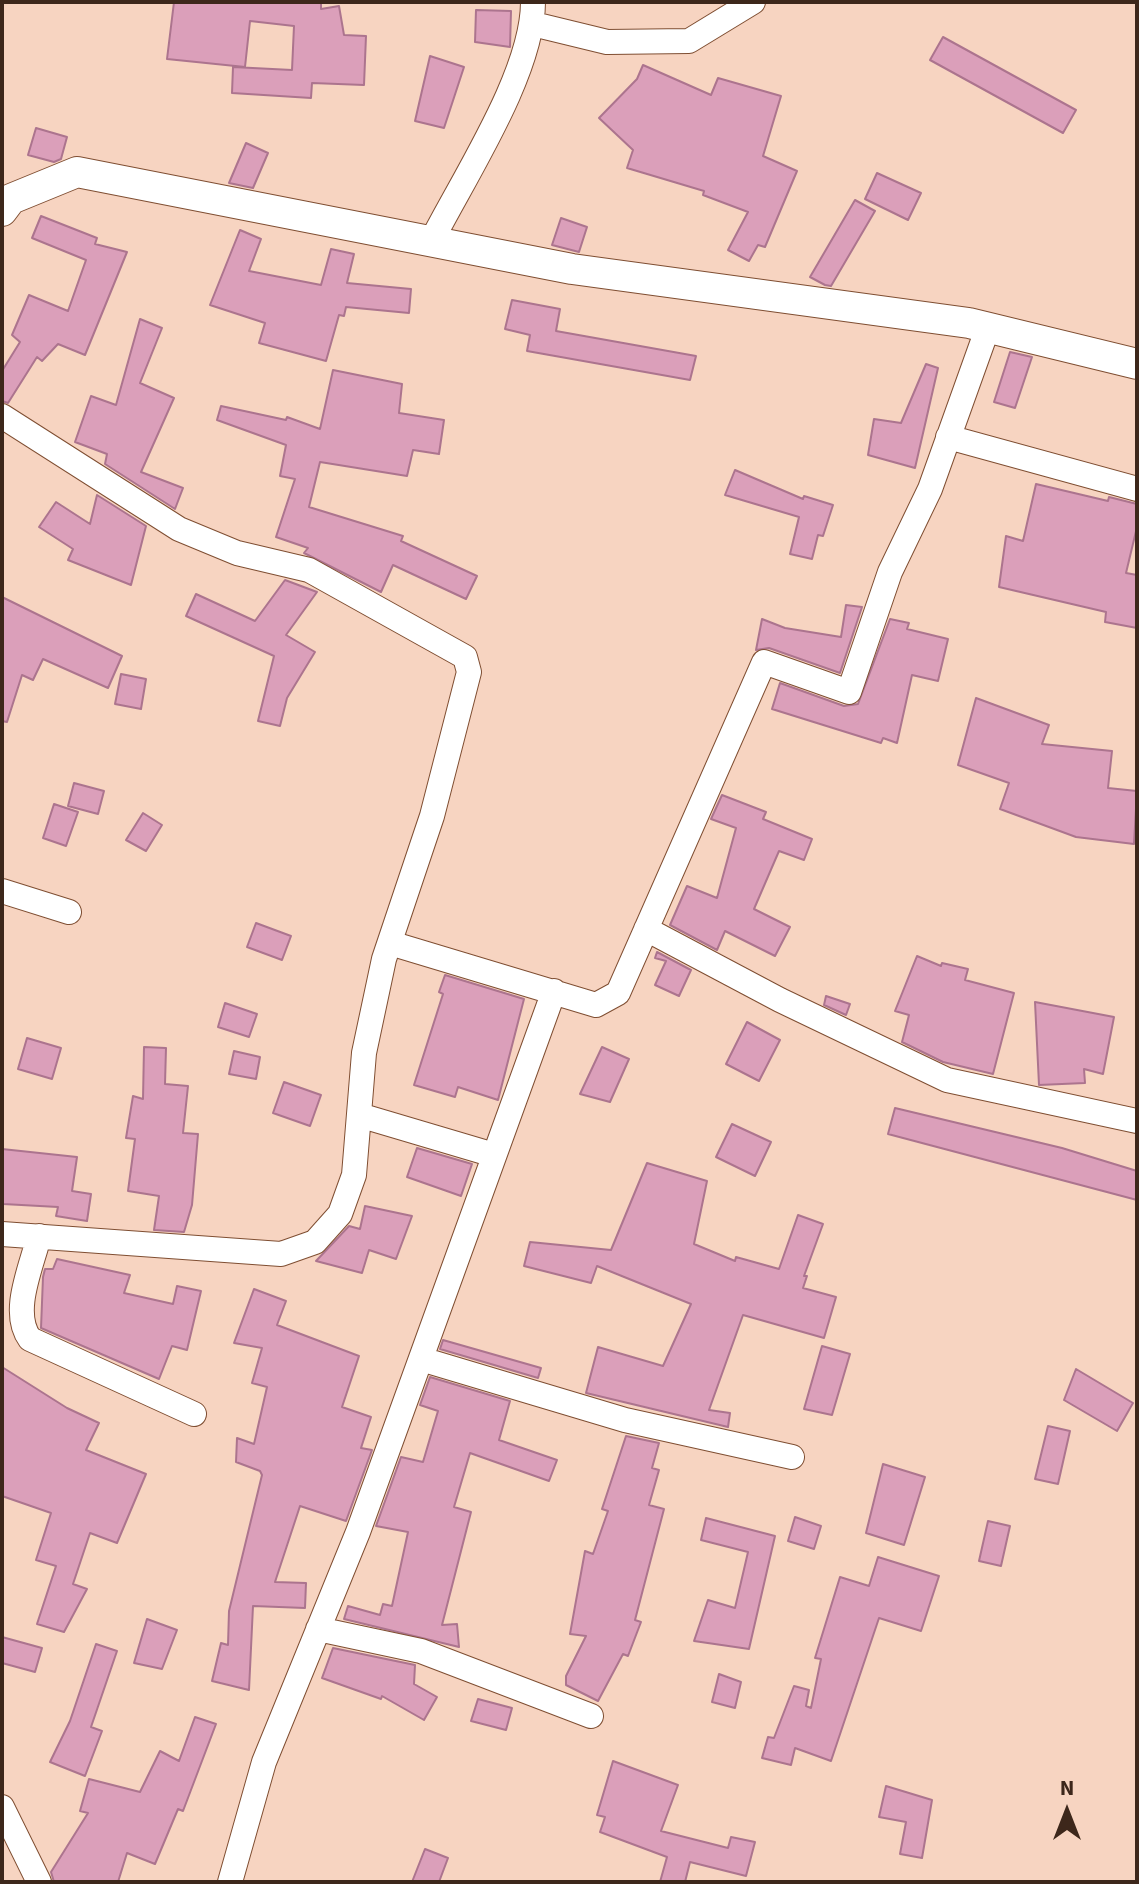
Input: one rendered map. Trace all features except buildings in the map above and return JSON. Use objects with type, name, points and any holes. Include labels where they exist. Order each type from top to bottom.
[{"type":"street","points":[[431,242],[520,69],[533,13],[607,42],[689,41],[753,2]]},
{"type":"street","points":[[2,211],[11,199],[77,172],[572,269],[988,327],[1137,364]]},
{"type":"street","points":[[390,943],[596,1005],[607,1002],[618,993],[764,662],[849,692],[890,572],[930,489],[988,327]]},
{"type":"street","points":[[2,416],[179,529],[237,553],[309,570],[465,657],[469,672],[432,816],[390,943],[364,1053],[354,1175],[340,1214],[315,1242],[281,1254],[2,1234]]},
{"type":"street","points":[[948,437],[1137,489]]},
{"type":"street","points":[[2,891],[69,912]]},
{"type":"street","points":[[646,929],[780,1000],[947,1080],[1137,1121]]},
{"type":"street","points":[[230,1882],[264,1762],[421,1359],[554,991]]},
{"type":"street","points":[[359,1115],[494,1155]]},
{"type":"street","points":[[39,1236],[22,1308],[22,1328],[30,1339],[194,1414]]},
{"type":"street","points":[[421,1359],[625,1420],[792,1457]]},
{"type":"street","points":[[318,1629],[421,1651],[591,1716]]},
{"type":"street","points":[[2,1807],[39,1882]]}]
